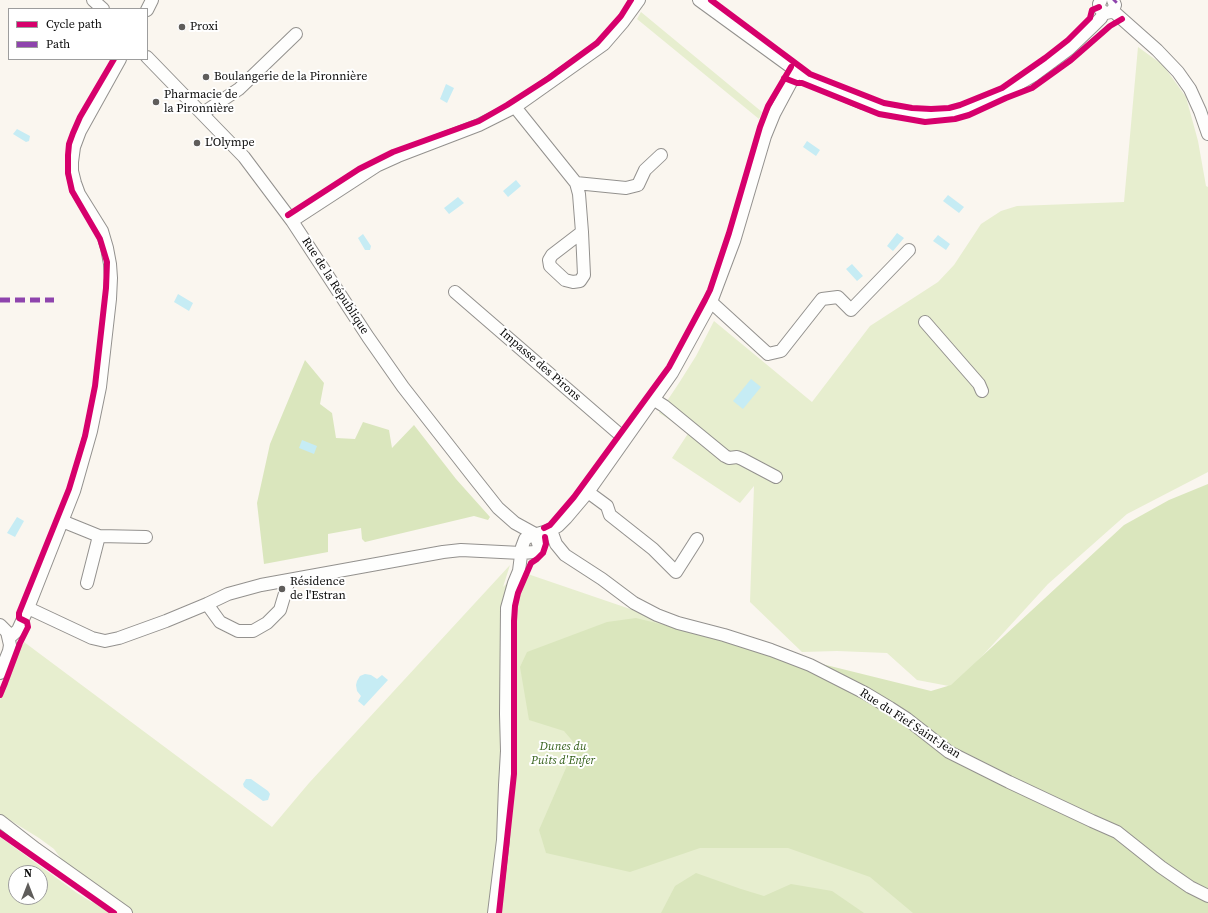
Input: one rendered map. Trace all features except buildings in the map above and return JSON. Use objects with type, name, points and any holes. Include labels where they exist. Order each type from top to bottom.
[{"type":"street","points":[[93,0],[102,8]]},
{"type":"street","points":[[292,221],[378,166],[398,156],[479,126],[515,107],[604,44],[639,0]]},
{"type":"street","points":[[699,0],[814,82],[884,109],[930,116],[957,113],[970,109],[998,96],[1034,75],[1069,50],[1110,8]]},
{"type":"street","points":[[1101,0],[1099,6],[1110,8],[1157,50],[1178,72],[1190,89],[1208,134]]},
{"type":"street","points":[[203,113],[239,89],[296,34]]},
{"type":"street","name":"Rue de la République","points":[[148,58],[244,157],[292,221],[368,337],[403,387],[479,485],[498,508],[515,523],[535,534]]},
{"type":"street","points":[[9,638],[18,630],[28,608],[74,491],[91,431],[100,386],[111,278],[107,248],[102,231],[79,194],[72,171],[74,147],[80,131],[119,60]]},
{"type":"street","points":[[28,608],[92,638],[104,641],[119,638],[208,604],[228,594],[288,580],[443,552],[461,550],[522,550],[535,552],[539,546],[535,534],[551,530],[558,526],[588,492],[672,373],[711,302],[734,241],[765,136],[774,114],[797,71]]},
{"type":"street","points":[[515,107],[576,183],[579,194],[582,232]]},
{"type":"street","points":[[576,183],[626,188],[638,185],[645,170],[661,155]]},
{"type":"street","points":[[711,302],[768,354],[781,351],[822,299],[838,297],[851,310],[909,250]]},
{"type":"street","name":"Impasse des Pirons","points":[[455,292],[625,439]]},
{"type":"street","points":[[925,322],[979,384],[982,391]]},
{"type":"street","points":[[653,399],[664,406],[725,456],[742,459],[776,477]]},
{"type":"street","points":[[588,492],[606,506],[610,515],[653,549],[676,572],[697,539]]},
{"type":"street","points":[[62,521],[99,536],[146,537]]},
{"type":"street","points":[[494,913],[503,840],[507,751],[507,608],[519,571],[522,550],[515,523]]},
{"type":"street","name":"Rue du Fief Saint-Jean","points":[[551,530],[556,544],[565,554],[634,603],[657,615],[678,623],[724,635],[810,665],[890,708],[907,719],[949,752],[1023,789],[1117,832],[1161,867],[1190,887],[1208,896]]},
{"type":"street","points":[[87,583],[99,536]]},
{"type":"street","points":[[208,604],[220,622],[238,631],[252,631],[267,623],[280,610],[288,580]]},
{"type":"street","points":[[0,625],[7,632],[10,645],[0,673]]},
{"type":"street","points":[[0,821],[36,849],[126,913]]},
{"type":"green space","points":[[641,12],[762,112],[759,119],[637,19]]},
{"type":"green space","points":[[1138,47],[1163,65],[1186,97],[1198,141],[1206,186],[1208,187],[1208,472],[1127,514],[1048,584],[954,687],[917,680],[887,653],[837,651],[802,652],[750,602],[754,486],[740,503],[672,458],[689,432],[659,413],[696,356],[714,321],[812,402],[870,326],[938,282],[954,265],[981,224],[1001,211],[1017,206],[1124,202]]},
{"type":"green space","points":[[305,360],[324,383],[320,404],[332,413],[336,438],[355,439],[363,422],[389,430],[392,448],[414,425],[456,479],[490,517],[488,520],[474,516],[365,542],[362,539],[361,528],[328,534],[328,552],[264,564],[257,503],[270,444]]},
{"type":"green space","points":[[1208,484],[1208,913],[913,913],[870,877],[788,848],[700,848],[630,872],[546,853],[539,830],[576,745],[564,731],[529,720],[520,667],[527,652],[607,622],[636,618],[931,691],[951,685],[1124,525],[1169,500]]},
{"type":"green space","name":"Dunes du Puits d'Enfer","points":[[510,565],[503,587],[519,571],[832,678],[1033,913],[0,913],[0,837],[38,865],[8,865],[8,905],[48,905],[48,872],[93,903],[54,849],[0,814],[0,699],[20,643],[23,645],[24,642],[272,827],[309,783]]},
{"type":"green space","points":[[696,873],[764,896],[791,884],[832,891],[864,913],[661,913],[675,886]]},
{"type":"water","points":[[446,84],[454,88],[447,103],[440,99]]},
{"type":"water","points":[[17,129],[30,136],[29,141],[26,142],[13,134]]},
{"type":"water","points":[[807,141],[820,150],[816,156],[803,147]]},
{"type":"water","points":[[516,180],[521,186],[508,197],[503,191]]},
{"type":"water","points":[[948,195],[964,207],[959,213],[943,201]]},
{"type":"water","points":[[458,197],[464,203],[449,214],[444,208]]},
{"type":"water","points":[[897,233],[904,238],[893,251],[887,246]]},
{"type":"water","points":[[363,234],[371,246],[370,250],[365,250],[358,238]]},
{"type":"water","points":[[938,235],[950,244],[946,250],[933,241]]},
{"type":"water","points":[[852,264],[863,276],[857,281],[846,269]]},
{"type":"water","points":[[178,294],[193,303],[189,311],[174,302]]},
{"type":"water","points":[[751,379],[761,387],[743,409],[733,401]]},
{"type":"water","points":[[302,440],[317,446],[314,454],[299,448]]},
{"type":"water","points":[[17,517],[24,521],[15,537],[7,533]]},
{"type":"water","points":[[365,674],[371,675],[377,679],[382,675],[388,680],[364,706],[358,701],[361,696],[357,691],[356,685],[360,676]]},
{"type":"water","points":[[246,779],[251,779],[268,791],[270,794],[268,800],[263,801],[244,787],[243,784]]},
{"type":"marked path","points":[[0,300],[54,300]]},
{"type":"cycle path","points":[[288,215],[359,169],[393,152],[479,121],[507,105],[549,78],[597,43],[621,16],[631,0]]},
{"type":"cycle path","points":[[711,0],[810,74],[884,103],[912,108],[931,109],[949,108],[960,105],[1002,88],[1068,40],[1090,18],[1092,10],[1099,7]]},
{"type":"cycle path","points":[[784,78],[797,83],[802,83],[879,114],[925,122],[955,119],[969,115],[1032,88],[1071,60],[1110,26],[1122,19]]},
{"type":"cycle path","points":[[0,695],[20,643],[28,627],[27,622],[19,618],[19,613],[69,489],[85,436],[95,386],[106,288],[107,262],[100,239],[72,191],[68,173],[68,155],[69,144],[80,117],[113,60]]},
{"type":"cycle path","points":[[544,528],[550,525],[574,497],[669,367],[705,300],[710,290],[729,233],[760,127],[768,106],[791,67]]},
{"type":"cycle path","points":[[499,913],[514,774],[515,606],[518,593],[531,563],[543,553],[546,544],[545,537]]},
{"type":"cycle path","points":[[0,833],[114,913]]},
{"type":"place","name":"Proxi","points":[[182,27]]},
{"type":"place","name":"Boulangerie de la Pironnière","points":[[206,77]]},
{"type":"place","name":"Pharmacie de la Pironnière","points":[[156,102]]},
{"type":"place","name":"L'Olympe","points":[[197,143]]},
{"type":"place","name":"Résidence de l'Estran","points":[[282,589]]}]
